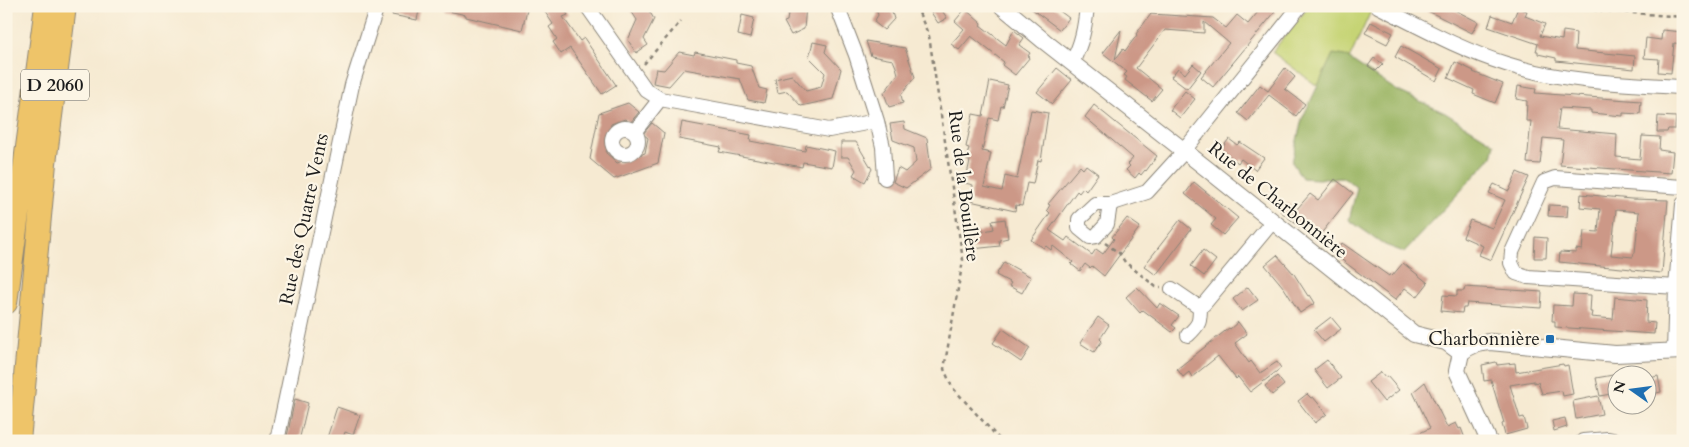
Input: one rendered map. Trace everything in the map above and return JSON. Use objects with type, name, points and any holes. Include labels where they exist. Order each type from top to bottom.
[{"type":"highway","name":"D 2060","points":[[6,303],[46,6]]},
{"type":"highway","name":"D 2060","points":[[7,441],[66,6]]},
{"type":"highway","points":[[19,441],[45,163]]},
{"type":"street","name":"Rue des Quatre Vents","points":[[277,441],[352,85],[376,6]]},
{"type":"street","points":[[587,6],[646,90],[660,99],[829,130],[877,121]]},
{"type":"street","points":[[837,6],[856,55],[877,121],[883,146],[885,178]]},
{"type":"street","name":"Rue de Charbonnière","points":[[1002,6],[1414,334],[1437,338],[1461,353]]},
{"type":"street","points":[[1072,62],[1080,49],[1087,6]]},
{"type":"street","points":[[1110,204],[1107,224],[1096,236],[1090,237],[1080,228],[1079,218],[1095,204],[1110,204],[1147,192],[1184,151],[1300,6]]},
{"type":"street","points":[[1378,6],[1458,46],[1506,64],[1549,75],[1605,83],[1683,87]]},
{"type":"street","points":[[635,131],[660,99]]},
{"type":"street","points":[[1676,287],[1528,277],[1516,273],[1511,263],[1512,252],[1544,182],[1555,178],[1683,187]]},
{"type":"street","points":[[1489,441],[1457,371],[1461,353],[1468,346],[1490,342],[1615,354],[1678,351],[1676,287],[1683,204]]},
{"type":"street","points":[[1172,289],[1197,306],[1204,304],[1273,221]]},
{"type":"street","points":[[1188,335],[1198,326],[1200,305]]},
{"type":"street","points":[[1583,441],[1608,439],[1617,441]]},
{"type":"path","name":"Rue de la Bouillère","points":[[916,6],[929,36],[963,260],[944,369],[952,387],[1001,441]]},
{"type":"path","points":[[1545,6],[1683,17]]},
{"type":"path","points":[[634,74],[681,21]]},
{"type":"path","points":[[1096,236],[1119,253],[1125,262],[1156,287],[1172,289]]},
{"type":"green space","points":[[1309,6],[1367,6],[1372,9],[1332,97],[1272,52]]},
{"type":"green space","points":[[1333,54],[1345,56],[1396,90],[1445,113],[1495,144],[1492,157],[1404,252],[1385,245],[1349,220],[1357,188],[1345,178],[1302,178],[1292,162],[1302,119]]},
{"type":"building","points":[[394,6],[420,6],[417,20],[392,15]]},
{"type":"building","points":[[444,6],[528,6],[522,30],[466,17],[466,15],[444,10]]},
{"type":"building","points":[[541,6],[562,6],[568,15],[563,17],[580,41],[584,38],[616,85],[602,94],[570,48],[561,54],[553,42],[557,39],[549,27],[553,24]]},
{"type":"building","points":[[628,6],[646,6],[654,19],[644,39],[648,45],[636,53],[628,40],[637,20]]},
{"type":"building","points":[[789,6],[806,6],[804,29],[791,35],[784,22],[787,21]]},
{"type":"building","points":[[875,6],[890,6],[894,19],[884,30],[874,22],[878,15]]},
{"type":"building","points":[[927,6],[939,6],[947,18],[938,23]]},
{"type":"building","points":[[1028,6],[1053,6],[1069,18],[1060,30]]},
{"type":"building","points":[[1263,6],[1267,6],[1275,12],[1213,87],[1201,77],[1229,43],[1204,22],[1204,33],[1165,30],[1136,68],[1162,89],[1152,101],[1125,80],[1127,77],[1124,75],[1127,72],[1103,53],[1121,30],[1115,60],[1123,49],[1125,51],[1151,14],[1213,18],[1226,28],[1237,15],[1248,24]]},
{"type":"building","points":[[1418,6],[1447,6],[1478,22],[1472,33]]},
{"type":"building","points":[[1518,8],[1527,11],[1525,16],[1545,24],[1540,36],[1562,40],[1563,31],[1576,33],[1575,50],[1635,56],[1634,69],[1556,61],[1556,58],[1538,54],[1538,51],[1536,51],[1538,44],[1488,27],[1492,15],[1512,22]]},
{"type":"building","points":[[965,9],[981,23],[980,25],[1006,45],[1014,30],[1024,38],[1019,45],[1030,53],[1028,56],[1030,57],[1015,75],[1002,65],[1004,62],[971,36],[959,50],[951,44],[964,29],[955,21]]},
{"type":"building","points":[[742,15],[754,18],[750,38],[738,35]]},
{"type":"building","points":[[1371,22],[1393,33],[1387,44],[1365,33]]},
{"type":"building","points":[[1662,30],[1683,32],[1683,44],[1674,43],[1671,73],[1658,72],[1659,59],[1644,58],[1646,38],[1661,40]]},
{"type":"building","points":[[866,41],[905,48],[915,77],[901,95],[903,103],[889,107],[884,93],[898,74],[896,67],[893,60],[871,56]]},
{"type":"building","points":[[813,42],[827,45],[825,52],[841,69],[833,99],[801,106],[787,91],[778,93],[775,79],[792,75],[806,91],[821,87],[825,73],[809,57]]},
{"type":"building","points":[[1401,46],[1442,69],[1436,81],[1395,57]]},
{"type":"building","points":[[679,52],[694,55],[695,52],[736,60],[736,63],[751,66],[759,88],[767,90],[764,103],[748,100],[740,79],[684,69],[669,86],[653,83],[656,69],[664,70]]},
{"type":"building","points":[[1374,58],[1383,64],[1376,71],[1368,66]]},
{"type":"building","points":[[1455,62],[1473,72],[1503,84],[1495,103],[1473,94],[1474,90],[1448,78]]},
{"type":"building","points":[[1193,64],[1201,71],[1187,89],[1171,77],[1178,68],[1185,74]]},
{"type":"building","points":[[1057,68],[1072,80],[1052,104],[1037,92]]},
{"type":"building","points":[[1285,68],[1295,77],[1285,89],[1305,104],[1296,116],[1269,95],[1248,121],[1238,113],[1260,85],[1268,91]]},
{"type":"building","points":[[990,81],[1008,85],[998,120],[989,118],[982,151],[991,153],[984,187],[1002,191],[1005,176],[1017,179],[1031,110],[1048,113],[1041,161],[1038,160],[1033,184],[1027,183],[1022,206],[1016,205],[1015,211],[970,201],[973,185],[965,183],[970,161],[966,160],[969,148],[966,147],[973,114],[983,116]]},
{"type":"building","points":[[1518,86],[1536,89],[1535,93],[1641,101],[1640,114],[1623,113],[1623,116],[1591,113],[1591,110],[1560,108],[1557,129],[1617,134],[1616,157],[1640,159],[1642,136],[1660,137],[1659,150],[1673,152],[1671,173],[1560,165],[1563,140],[1543,138],[1540,164],[1527,163],[1531,121],[1526,121],[1527,101],[1516,99]]},
{"type":"building","points":[[1185,91],[1195,99],[1180,118],[1170,110]]},
{"type":"building","points":[[628,103],[639,112],[630,123],[625,119],[611,124],[606,153],[617,163],[645,153],[648,138],[643,134],[652,123],[664,133],[658,163],[614,179],[590,159],[599,113]]},
{"type":"building","points":[[1094,105],[1157,156],[1141,175],[1139,173],[1135,178],[1126,170],[1133,158],[1085,117]]},
{"type":"building","points":[[1658,116],[1676,117],[1675,129],[1668,129],[1667,132],[1657,132]]},
{"type":"building","points":[[682,122],[751,135],[750,141],[792,149],[805,151],[806,145],[835,151],[832,167],[803,162],[802,167],[719,152],[721,147],[679,139]]},
{"type":"building","points":[[904,122],[905,129],[927,138],[931,169],[906,188],[893,182],[898,168],[905,172],[916,162],[914,148],[893,140],[890,124]]},
{"type":"building","points":[[1229,139],[1237,145],[1240,142],[1264,158],[1255,170],[1241,159],[1238,163],[1221,149]]},
{"type":"building","points":[[841,142],[856,142],[872,169],[865,182],[853,175],[856,170],[848,157],[841,157]]},
{"type":"building","points":[[1086,165],[1098,174],[1086,191],[1083,188],[1079,193],[1077,191],[1049,230],[1065,241],[1068,237],[1092,255],[1096,249],[1103,254],[1114,239],[1112,237],[1127,218],[1140,227],[1104,276],[1092,266],[1090,268],[1085,264],[1080,271],[1071,264],[1073,262],[1053,246],[1051,250],[1031,240],[1050,213],[1047,210],[1050,205],[1048,204],[1080,166],[1083,169]]},
{"type":"building","points":[[1517,172],[1529,177],[1491,260],[1479,255],[1483,246],[1463,237],[1470,220],[1492,228],[1505,200],[1489,193],[1494,184],[1509,191]]},
{"type":"building","points":[[1335,179],[1353,193],[1316,240],[1280,211],[1287,203],[1296,210],[1310,194],[1318,200]]},
{"type":"building","points":[[1194,182],[1238,218],[1223,235],[1211,225],[1216,219],[1185,194]]},
{"type":"building","points":[[1581,194],[1631,199],[1668,200],[1662,273],[1559,262],[1560,252],[1576,253],[1576,249],[1582,250],[1584,231],[1598,232],[1600,209],[1580,207]],"holes":[[[1616,210],[1639,212],[1633,257],[1611,255]]]},
{"type":"building","points":[[1549,205],[1568,206],[1567,217],[1548,216]]},
{"type":"building","points":[[1005,219],[1008,238],[999,240],[1000,246],[972,249],[969,234],[994,229],[992,221]]},
{"type":"building","points":[[1180,220],[1191,229],[1156,275],[1144,266]]},
{"type":"building","points":[[1535,237],[1547,238],[1546,258],[1534,258]]},
{"type":"building","points":[[1342,243],[1389,276],[1390,274],[1392,276],[1403,263],[1428,283],[1417,297],[1405,288],[1395,300],[1334,254]]},
{"type":"building","points":[[1203,250],[1216,260],[1204,276],[1191,266]]},
{"type":"building","points":[[1277,255],[1294,274],[1308,296],[1310,295],[1315,303],[1300,313],[1284,288],[1265,265]]},
{"type":"building","points":[[1004,262],[1031,277],[1022,293],[1009,286],[1011,283],[996,275]]},
{"type":"building","points":[[1137,287],[1157,308],[1160,303],[1179,316],[1172,325],[1176,328],[1172,332],[1143,310],[1140,313],[1126,297]]},
{"type":"building","points":[[1248,287],[1258,300],[1242,311],[1233,299]]},
{"type":"building","points":[[1465,287],[1542,292],[1541,308],[1467,303],[1462,313],[1441,311],[1443,295],[1457,296],[1457,291],[1464,291]]},
{"type":"building","points":[[1573,294],[1591,295],[1591,317],[1613,319],[1615,297],[1647,300],[1646,322],[1655,323],[1654,334],[1555,327],[1555,321],[1552,321],[1553,305],[1572,306]]},
{"type":"building","points":[[1098,317],[1109,325],[1100,339],[1102,341],[1094,352],[1080,343]]},
{"type":"building","points":[[1331,317],[1341,329],[1324,342],[1314,330]]},
{"type":"building","points":[[1238,322],[1247,334],[1235,343],[1249,363],[1251,361],[1260,373],[1277,362],[1281,368],[1250,392],[1238,377],[1236,379],[1218,356],[1192,377],[1189,372],[1183,377],[1177,369]]},
{"type":"building","points":[[1003,329],[1030,348],[1021,362],[993,343]]},
{"type":"building","points":[[1327,360],[1341,378],[1328,388],[1314,370]]},
{"type":"building","points":[[1496,362],[1497,365],[1515,363],[1516,372],[1563,364],[1564,366],[1568,365],[1573,394],[1563,396],[1562,391],[1542,394],[1538,382],[1534,383],[1534,381],[1510,385],[1520,418],[1524,417],[1527,429],[1505,435],[1502,424],[1504,423],[1491,380],[1484,381],[1482,365]]},
{"type":"building","points":[[1381,372],[1399,390],[1384,402],[1368,382]]},
{"type":"building","points":[[1277,376],[1284,385],[1272,395],[1265,386]]},
{"type":"building","points":[[1606,376],[1606,395],[1600,396],[1596,378]]},
{"type":"building","points":[[1656,376],[1658,376],[1661,392],[1656,393]]},
{"type":"building","points":[[1425,382],[1447,427],[1456,423],[1459,429],[1461,428],[1466,441],[1403,441],[1430,428],[1413,392]]},
{"type":"building","points":[[1307,394],[1311,398],[1313,397],[1327,414],[1315,423],[1298,401]]},
{"type":"building","points":[[1598,396],[1602,414],[1576,419],[1573,401]]},
{"type":"building","points":[[295,399],[308,403],[299,441],[286,441]]},
{"type":"building","points":[[337,407],[360,415],[353,435],[345,432],[342,441],[326,441]]},
{"type":"building","points":[[1565,418],[1567,427],[1554,431],[1552,421]]},
{"type":"place","name":"Charbonnière","points":[[1550,339]]}]
